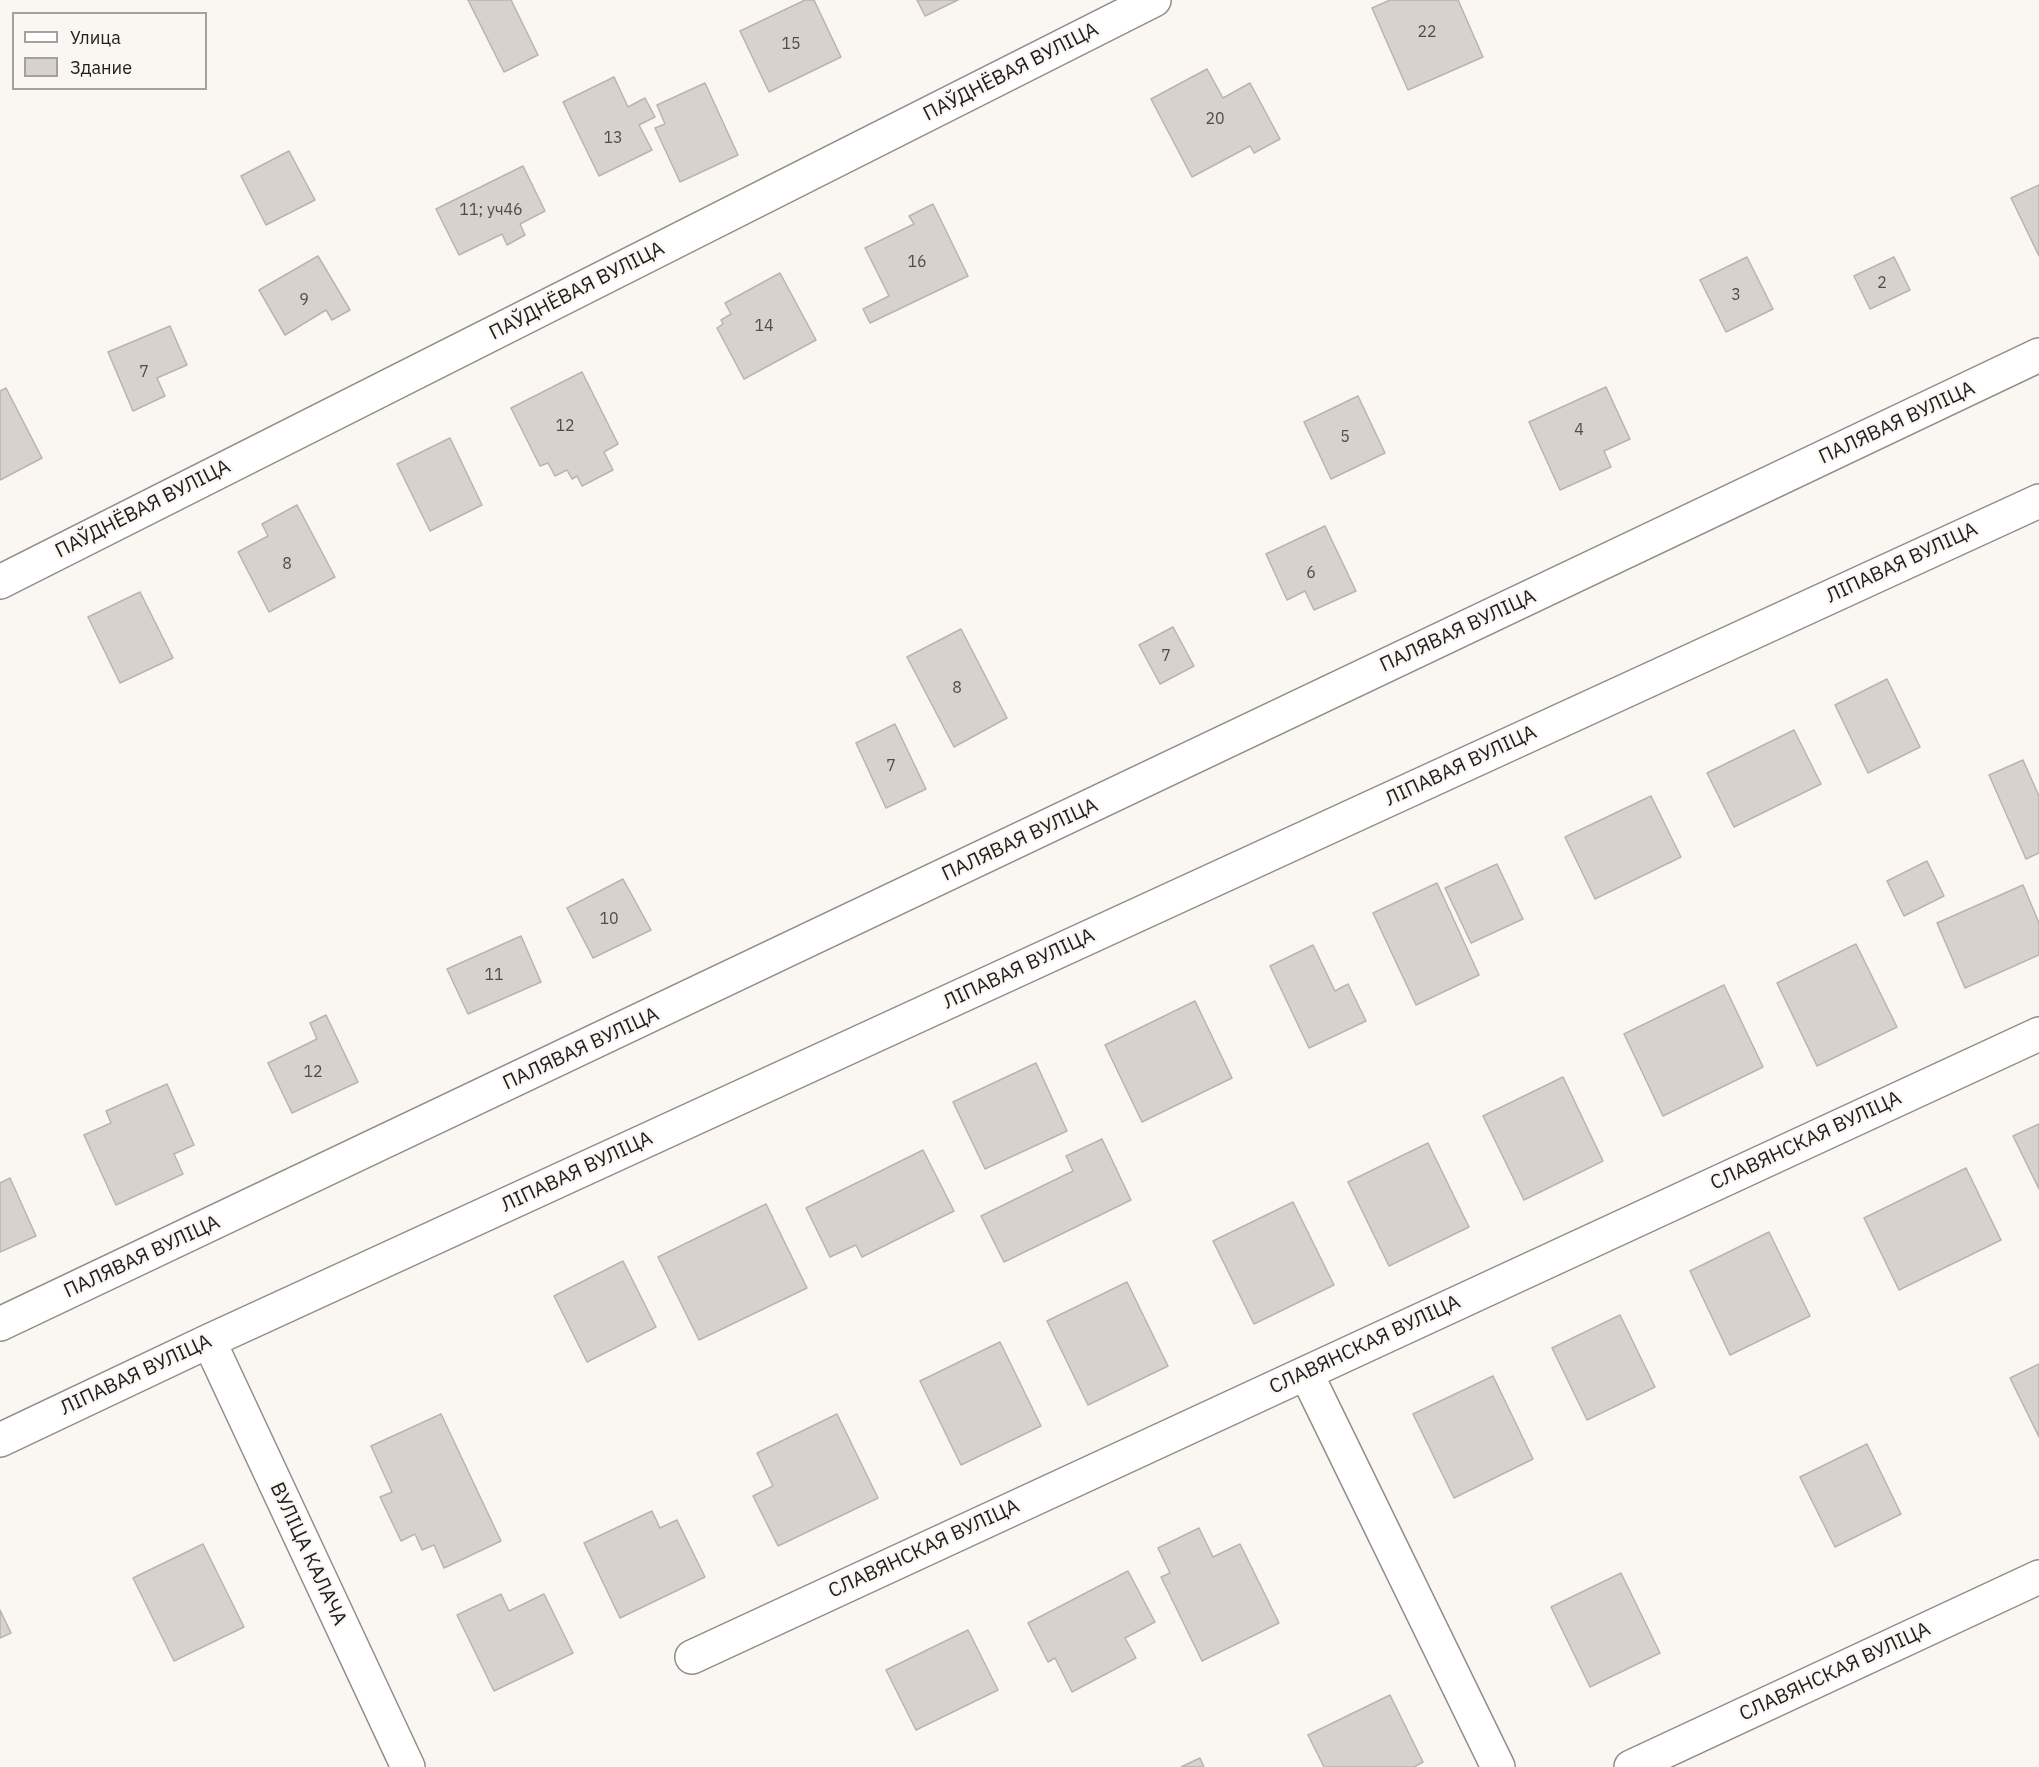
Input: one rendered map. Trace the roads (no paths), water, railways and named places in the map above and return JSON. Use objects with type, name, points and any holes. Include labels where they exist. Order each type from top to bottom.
[{"type":"street","name":"ПАЎДНЁВАЯ ВУЛІЦА","points":[[0,582],[1154,0]]},
{"type":"street","name":"ПАЛЯВАЯ ВУЛІЦА","points":[[0,1324],[2039,355]]},
{"type":"street","name":"ЛІПАВАЯ ВУЛІЦА","points":[[0,1440],[209,1341],[2039,501]]},
{"type":"street","name":"СЛАВЯНСКАЯ ВУЛІЦА","points":[[692,1657],[2039,1034]]},
{"type":"street","name":"ВУЛІЦА КАЛАЧА","points":[[209,1341],[408,1767]]},
{"type":"street","points":[[1306,1373],[1498,1767]]},
{"type":"street","name":"СЛАВЯНСКАЯ ВУЛІЦА","points":[[1631,1767],[2039,1577]]}]
